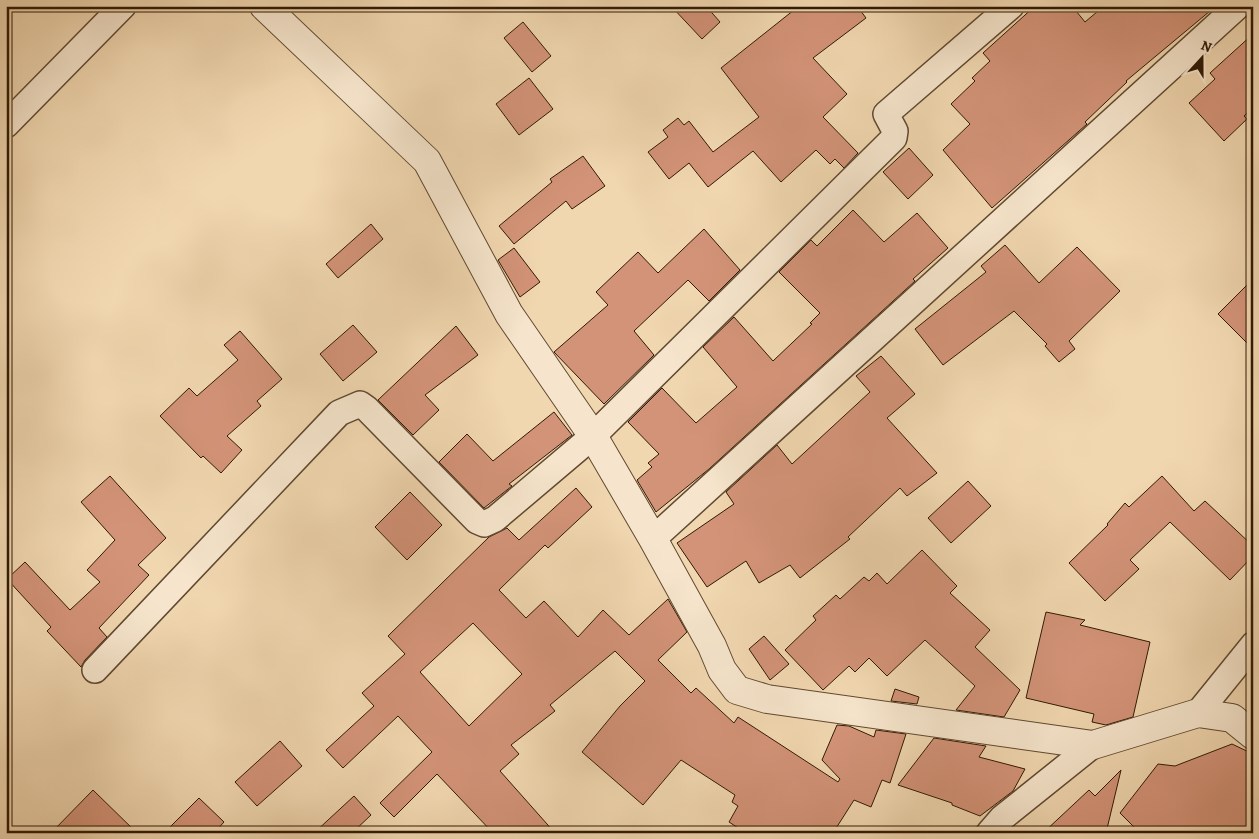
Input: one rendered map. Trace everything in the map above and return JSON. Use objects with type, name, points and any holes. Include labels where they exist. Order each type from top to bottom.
[{"type":"street","points":[[6,125],[123,6]]},
{"type":"street","points":[[264,6],[427,162],[509,314],[592,436],[653,539],[722,670],[737,690],[767,699],[1093,745]]},
{"type":"street","points":[[95,670],[339,414],[352,406],[360,404],[367,409],[468,514],[484,524],[495,519],[592,436],[894,138],[895,131],[886,114],[1011,6]]},
{"type":"street","points":[[653,539],[1238,6]]},
{"type":"street","points":[[1198,713],[1253,645]]},
{"type":"street","points":[[989,833],[1002,818],[1093,745],[1198,713],[1232,718],[1253,736]]},
{"type":"building","points":[[671,6],[706,6],[720,22],[702,39]]},
{"type":"building","points":[[799,6],[857,6],[866,18],[813,58],[847,94],[823,117],[858,153],[844,168],[835,159],[830,164],[816,150],[781,182],[753,151],[708,187],[689,163],[669,179],[648,152],[668,137],[663,130],[678,118],[684,125],[689,121],[713,152],[759,117],[721,68]]},
{"type":"building","points":[[1035,6],[1072,6],[1085,22],[1104,6],[1216,6],[1126,81],[1085,122],[1087,124],[992,208],[943,150],[970,124],[951,104],[975,81],[972,78],[990,61],[983,53]]},
{"type":"building","points":[[523,22],[551,56],[532,72],[504,38]]},
{"type":"building","points":[[1253,34],[1253,108],[1244,116],[1247,119],[1224,141],[1189,103],[1215,79],[1210,73]]},
{"type":"building","points":[[529,78],[553,109],[519,135],[496,104]]},
{"type":"building","points":[[909,148],[933,175],[908,199],[883,172]]},
{"type":"building","points":[[583,156],[605,186],[572,209],[566,201],[514,244],[499,226],[552,182],[550,179]]},
{"type":"building","points":[[853,210],[884,242],[917,213],[948,248],[913,279],[915,281],[709,469],[656,512],[637,480],[652,467],[648,463],[659,454],[628,422],[662,388],[696,423],[737,387],[703,347],[734,317],[773,361],[812,324],[810,323],[820,313],[779,272],[811,240],[817,246]]},
{"type":"building","points":[[371,224],[383,239],[338,278],[326,264]]},
{"type":"building","points":[[704,229],[740,270],[709,301],[688,280],[634,331],[654,355],[604,404],[554,352],[608,305],[596,292],[638,252],[658,273]]},
{"type":"building","points":[[1005,245],[1039,283],[1077,247],[1120,291],[1069,341],[1075,349],[1059,362],[1045,346],[1047,344],[1014,311],[943,365],[915,329],[986,272],[981,266]]},
{"type":"building","points":[[514,248],[540,282],[520,297],[498,260]]},
{"type":"building","points":[[1253,279],[1253,349],[1218,314]]},
{"type":"building","points":[[353,325],[377,352],[343,381],[320,354]]},
{"type":"building","points":[[456,326],[478,355],[425,395],[439,410],[413,435],[378,400]]},
{"type":"building","points":[[240,331],[282,379],[257,401],[261,406],[227,436],[242,450],[221,473],[203,456],[201,458],[160,416],[189,388],[197,396],[238,360],[224,345]]},
{"type":"building","points":[[881,356],[915,394],[887,418],[937,473],[907,496],[900,488],[848,537],[850,539],[800,578],[790,565],[759,583],[746,561],[707,587],[677,543],[734,504],[726,492],[777,445],[792,464],[870,392],[856,376]]},
{"type":"building","points":[[554,412],[572,435],[509,484],[512,486],[484,508],[439,462],[467,434],[493,461]]},
{"type":"building","points":[[110,476],[166,538],[138,565],[149,575],[99,628],[107,637],[85,660],[81,667],[47,631],[51,627],[7,579],[25,562],[70,610],[100,582],[87,570],[115,540],[81,502]]},
{"type":"building","points":[[1162,476],[1194,511],[1205,501],[1253,546],[1253,556],[1230,580],[1170,522],[1130,560],[1139,569],[1105,601],[1069,563],[1108,525],[1125,503],[1129,507]]},
{"type":"building","points":[[968,481],[991,506],[951,543],[928,518]]},
{"type":"building","points":[[576,488],[592,507],[548,548],[545,545],[499,590],[526,618],[544,601],[578,637],[603,610],[629,635],[668,599],[687,632],[658,660],[691,693],[696,688],[734,723],[738,717],[838,782],[840,779],[822,760],[837,725],[849,726],[874,737],[876,730],[906,734],[890,783],[882,780],[871,807],[854,800],[833,833],[746,833],[729,822],[738,806],[732,802],[735,795],[681,760],[643,805],[582,752],[620,706],[645,681],[615,651],[550,705],[555,711],[511,745],[519,754],[500,771],[555,833],[493,833],[437,774],[394,817],[380,803],[432,752],[398,716],[343,768],[326,750],[374,706],[362,693],[405,654],[388,636],[489,537],[507,528],[519,540]],"holes":[[[473,623],[522,674],[469,726],[420,672]]]},
{"type":"building","points":[[410,492],[442,525],[407,560],[375,527]]},
{"type":"building","points":[[922,550],[957,586],[950,593],[990,630],[975,647],[1020,690],[1004,717],[956,710],[975,686],[925,640],[887,676],[869,658],[855,672],[849,666],[823,690],[785,650],[816,620],[813,616],[836,595],[840,599],[864,577],[869,581],[877,573],[887,584]]},
{"type":"building","points":[[1046,612],[1085,620],[1080,625],[1150,642],[1133,717],[1106,725],[1092,722],[1094,714],[1026,698]]},
{"type":"building","points":[[764,636],[789,664],[770,680],[749,649]]},
{"type":"building","points":[[895,689],[919,697],[917,704],[891,701]]},
{"type":"building","points":[[934,738],[986,746],[979,757],[1025,769],[1013,791],[980,816],[952,805],[952,803],[898,785]]},
{"type":"building","points":[[280,741],[302,766],[257,806],[235,782]]},
{"type":"building","points":[[1232,744],[1253,754],[1253,833],[1140,833],[1120,813],[1158,764],[1175,766]]},
{"type":"building","points":[[1121,770],[1106,833],[1043,833],[1089,790],[1095,796]]},
{"type":"building","points":[[93,790],[137,833],[51,833]]},
{"type":"building","points":[[354,796],[371,815],[352,833],[314,833]]},
{"type":"building","points":[[199,798],[224,822],[214,833],[164,833]]}]
